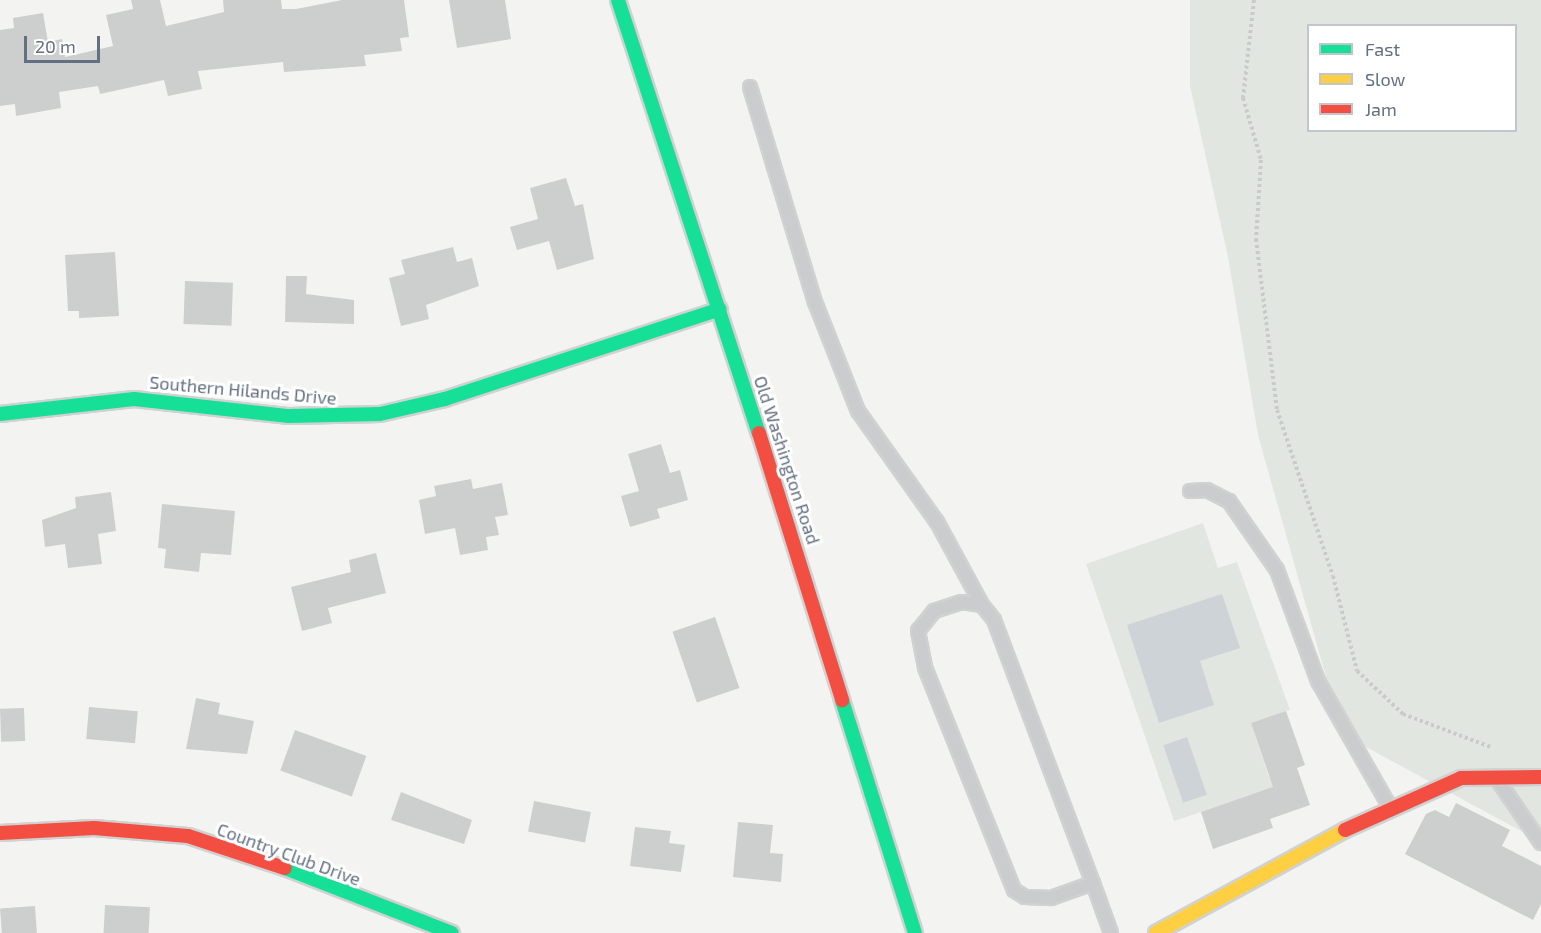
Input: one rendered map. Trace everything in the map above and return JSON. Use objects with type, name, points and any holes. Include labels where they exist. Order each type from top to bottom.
[{"type":"street","name":"Old Washington Road","points":[[618,0],[720,309],[915,933]]},
{"type":"street","name":"Southern Hilands Drive","points":[[0,414],[134,399],[289,416],[380,414],[445,399],[720,309]]},
{"type":"street","points":[[1165,931],[1328,838],[1461,778],[1516,774],[1541,777]]},
{"type":"street","name":"Country Club Drive","points":[[0,833],[94,828],[188,836],[252,855],[452,933]]},
{"type":"lane","points":[[750,87],[815,302],[858,411],[937,522],[982,605],[994,620],[1111,933]]},
{"type":"lane","points":[[1190,491],[1207,490],[1229,501],[1277,570],[1318,681],[1392,809]]},
{"type":"lane","points":[[982,605],[962,602],[934,611],[918,631],[925,668],[1014,890],[1025,897],[1051,898],[1093,883]]},
{"type":"lane","points":[[1494,775],[1541,843]]},
{"type":"path","points":[[1254,0],[1242,98],[1261,160],[1256,239],[1277,410],[1333,576],[1357,671],[1404,714],[1491,747],[1516,774]]},
{"type":"shaded area","points":[[1190,0],[1541,0],[1541,842],[1342,734],[1258,435],[1228,257],[1190,86]]},
{"type":"shaded area","points":[[1203,523],[1218,568],[1237,562],[1290,710],[1251,723],[1269,777],[1285,792],[1260,792],[1174,821],[1086,564]]},
{"type":"shaded area","points":[[1222,594],[1240,648],[1200,661],[1214,705],[1159,723],[1127,625]]},
{"type":"shaded area","points":[[1187,737],[1207,795],[1183,803],[1163,745]]},
{"type":"building","points":[[131,0],[160,0],[166,26],[224,12],[223,0],[281,0],[282,9],[296,9],[342,0],[404,0],[409,37],[400,38],[402,51],[364,55],[366,66],[284,72],[283,62],[198,71],[202,89],[168,96],[164,80],[100,94],[98,86],[59,92],[61,108],[16,116],[15,104],[0,106],[0,30],[14,28],[13,18],[43,13],[48,42],[62,39],[65,57],[113,46],[106,15],[133,9]]},
{"type":"building","points":[[449,0],[505,0],[511,39],[457,48]]},
{"type":"building","points":[[566,178],[575,206],[583,204],[594,259],[557,270],[549,241],[517,250],[510,227],[538,219],[530,188]]},
{"type":"building","points":[[453,247],[457,262],[472,258],[479,286],[426,305],[429,319],[401,326],[389,278],[405,274],[401,260]]},
{"type":"building","points":[[115,252],[119,316],[79,318],[79,311],[68,311],[65,255]]},
{"type":"building","points":[[286,276],[307,276],[306,294],[354,300],[354,324],[285,322]]},
{"type":"building","points":[[185,281],[233,283],[231,326],[183,324]]},
{"type":"building","points":[[661,444],[670,473],[680,470],[688,500],[657,509],[660,518],[630,527],[621,496],[639,491],[628,454]]},
{"type":"building","points":[[471,479],[473,489],[502,483],[508,515],[495,517],[499,535],[486,537],[488,550],[460,555],[455,528],[425,534],[419,500],[436,496],[434,486]]},
{"type":"building","points":[[111,492],[116,531],[98,534],[102,564],[68,568],[65,544],[45,547],[42,520],[76,508],[75,497]]},
{"type":"building","points":[[162,504],[235,511],[231,555],[201,553],[199,572],[164,568],[166,549],[158,548]]},
{"type":"building","points":[[376,553],[386,593],[328,608],[332,623],[302,631],[291,587],[351,572],[349,560]]},
{"type":"building","points":[[715,617],[739,688],[697,703],[672,632]]},
{"type":"building","points":[[196,698],[220,703],[218,714],[254,721],[247,754],[186,749]]},
{"type":"building","points":[[89,707],[138,711],[135,743],[86,739]]},
{"type":"building","points":[[24,708],[25,741],[1,742],[0,709]]},
{"type":"building","points":[[1286,711],[1305,765],[1297,768],[1310,805],[1270,819],[1273,828],[1213,849],[1201,812],[1273,787],[1251,723]]},
{"type":"building","points":[[295,730],[366,756],[352,796],[280,770]]},
{"type":"building","points":[[401,792],[472,820],[464,844],[391,820]]},
{"type":"building","points":[[534,801],[591,812],[585,842],[528,831]]},
{"type":"building","points":[[1456,803],[1510,830],[1502,846],[1541,866],[1541,904],[1533,920],[1405,854],[1426,814],[1435,810],[1449,817]]},
{"type":"building","points":[[738,822],[773,825],[770,853],[783,854],[781,882],[733,877]]},
{"type":"building","points":[[635,827],[671,831],[669,843],[685,845],[681,872],[630,866]]},
{"type":"building","points":[[105,905],[150,907],[149,933],[104,933]]},
{"type":"building","points":[[35,906],[37,933],[2,933],[0,908]]},
{"type":"traffic: fast","points":[[618,0],[759,433]]},
{"type":"traffic: fast","points":[[0,414],[134,399],[289,416],[380,414],[445,399],[720,309]]},
{"type":"traffic: fast","points":[[842,700],[915,933]]},
{"type":"traffic: fast","points":[[285,868],[452,933]]},
{"type":"traffic: slow","points":[[1156,933],[1345,830]]},
{"type":"traffic: jam","points":[[759,433],[842,700]]},
{"type":"traffic: jam","points":[[1345,830],[1461,778],[1541,777]]},
{"type":"traffic: jam","points":[[0,833],[94,828],[188,836],[285,868]]}]
